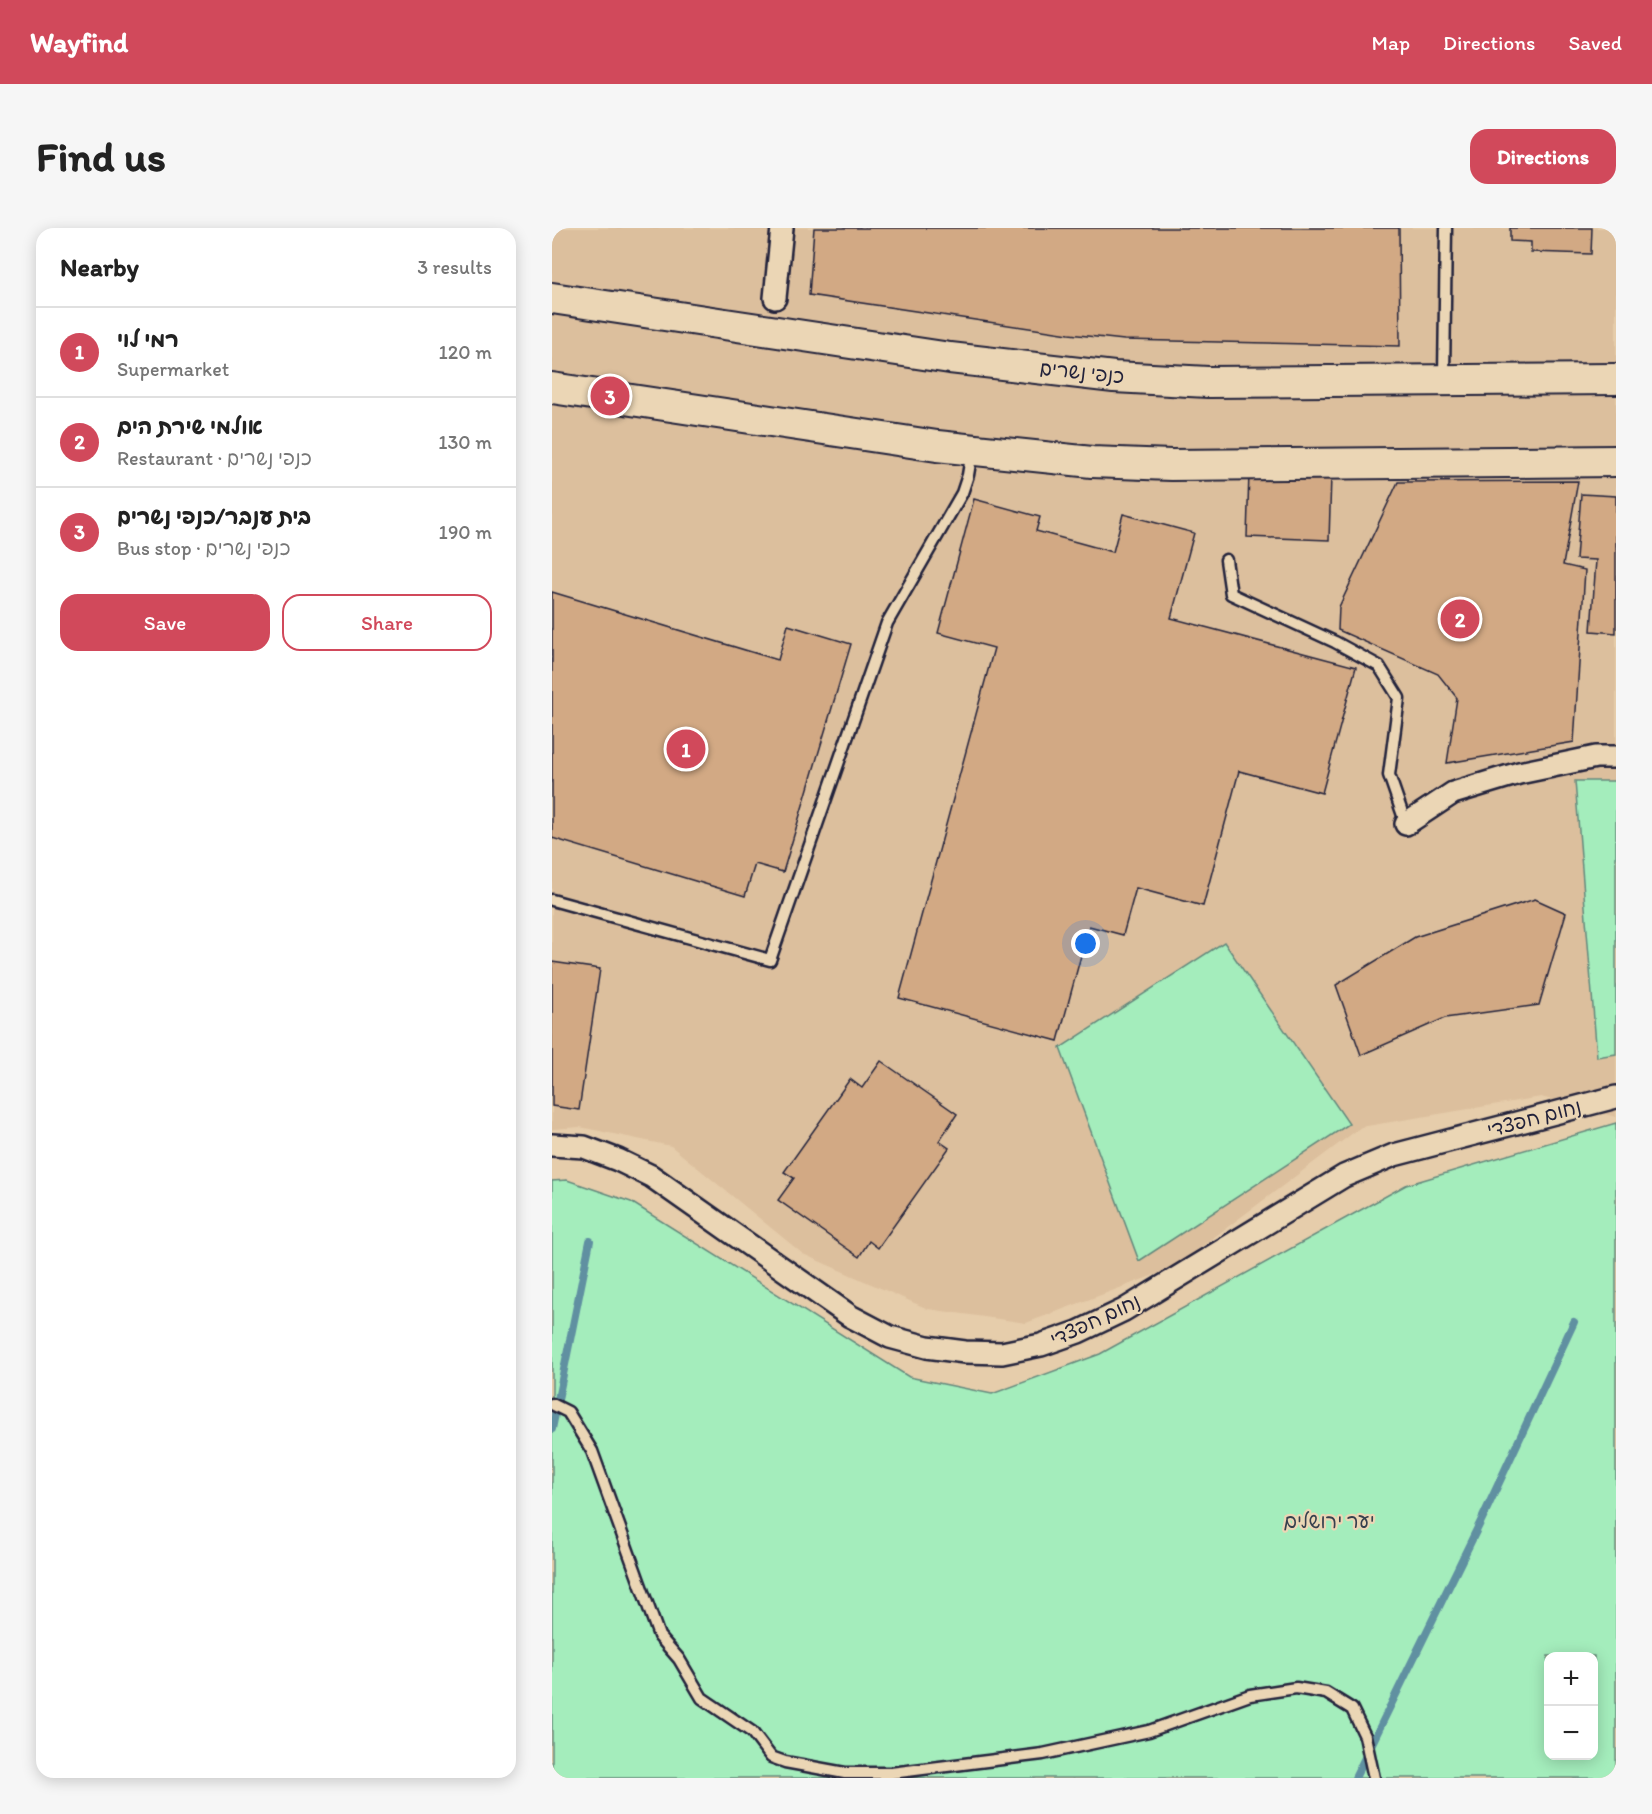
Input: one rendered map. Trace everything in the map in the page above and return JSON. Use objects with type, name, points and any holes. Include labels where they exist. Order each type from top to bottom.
[{"type":"street","points":[[775,298],[782,228]]},
{"type":"street","name":"כנפי נשרים","points":[[552,298],[950,358],[1114,377],[1208,382],[1616,379]]},
{"type":"street","points":[[552,388],[972,451],[1092,462],[1171,465],[1616,461]]},
{"type":"street","points":[[1406,824],[1453,793],[1519,773],[1596,757],[1616,757]]},
{"type":"street","name":"נחום חפצדי","points":[[552,1145],[584,1147],[651,1176],[850,1316],[891,1337],[927,1347],[965,1352],[1002,1353],[1041,1345],[1078,1332],[1124,1310],[1344,1176],[1394,1155],[1616,1097]]},
{"type":"lane","points":[[1444,381],[1446,228]]},
{"type":"lane","points":[[552,900],[770,960],[887,623],[962,493],[972,451]]},
{"type":"lane","points":[[1226,560],[1231,594],[1335,642],[1379,666],[1400,698],[1389,775],[1406,824]]},
{"type":"lane","points":[[552,1404],[568,1412],[592,1451],[659,1636],[680,1659],[702,1698],[752,1732],[771,1757],[785,1762],[845,1773],[880,1773],[1043,1754],[1149,1731],[1250,1695],[1296,1688],[1326,1693],[1352,1709],[1365,1736],[1374,1778]]},
{"type":"shaded area","points":[[552,228],[1616,228],[1616,1117],[1541,1097],[1361,1127],[1173,1268],[1026,1323],[928,1309],[803,1254],[671,1146],[580,1127],[552,1129]]},
{"type":"green space","points":[[1575,781],[1616,781],[1616,1054],[1597,1057]]},
{"type":"green space","points":[[1224,942],[1349,1124],[1139,1261],[1060,1048]]},
{"type":"green space","name":"יער ירושלים","points":[[1616,1123],[1616,1778],[552,1778],[552,1181],[567,1180],[631,1202],[909,1377],[992,1394],[1100,1354],[1406,1185]]},
{"type":"building","points":[[814,228],[1399,228],[1400,346],[1124,340],[1069,334],[809,295]]},
{"type":"building","points":[[1510,228],[1592,228],[1591,254],[1531,252],[1531,242],[1510,241]]},
{"type":"building","points":[[1249,473],[1331,476],[1329,540],[1247,537]]},
{"type":"building","points":[[1578,481],[1563,565],[1585,570],[1574,742],[1447,763],[1457,698],[1438,674],[1338,630],[1339,607],[1398,482]]},
{"type":"building","points":[[1581,494],[1616,496],[1616,633],[1591,631],[1596,560],[1576,559]]},
{"type":"building","points":[[974,499],[1040,517],[1036,531],[1113,552],[1123,514],[1194,533],[1171,618],[1356,667],[1322,793],[1239,771],[1203,906],[1136,888],[1123,935],[1089,926],[1058,1041],[899,998],[994,648],[938,633]]},
{"type":"building","points":[[552,592],[778,660],[788,625],[851,644],[783,872],[755,864],[745,896],[552,838]]},
{"type":"building","points":[[1535,899],[1566,913],[1539,1005],[1445,1018],[1361,1055],[1336,985],[1415,937]]},
{"type":"building","points":[[552,962],[600,969],[579,1110],[552,1106]]},
{"type":"building","points":[[881,1061],[957,1114],[939,1141],[949,1148],[878,1248],[869,1241],[859,1257],[778,1200],[794,1178],[784,1172],[850,1079],[862,1088]]},
{"type":"waterway","points":[[552,1429],[590,1241]]},
{"type":"waterway","points":[[1355,1778],[1483,1517],[1574,1322]]},
{"type":"place","name":"בית ענבר/כנפי נשרים","points":[[610,396]]},
{"type":"place","name":"אולמי שירת הים","points":[[1460,619]]},
{"type":"place","name":"רמי לוי","points":[[686,749]]}]
